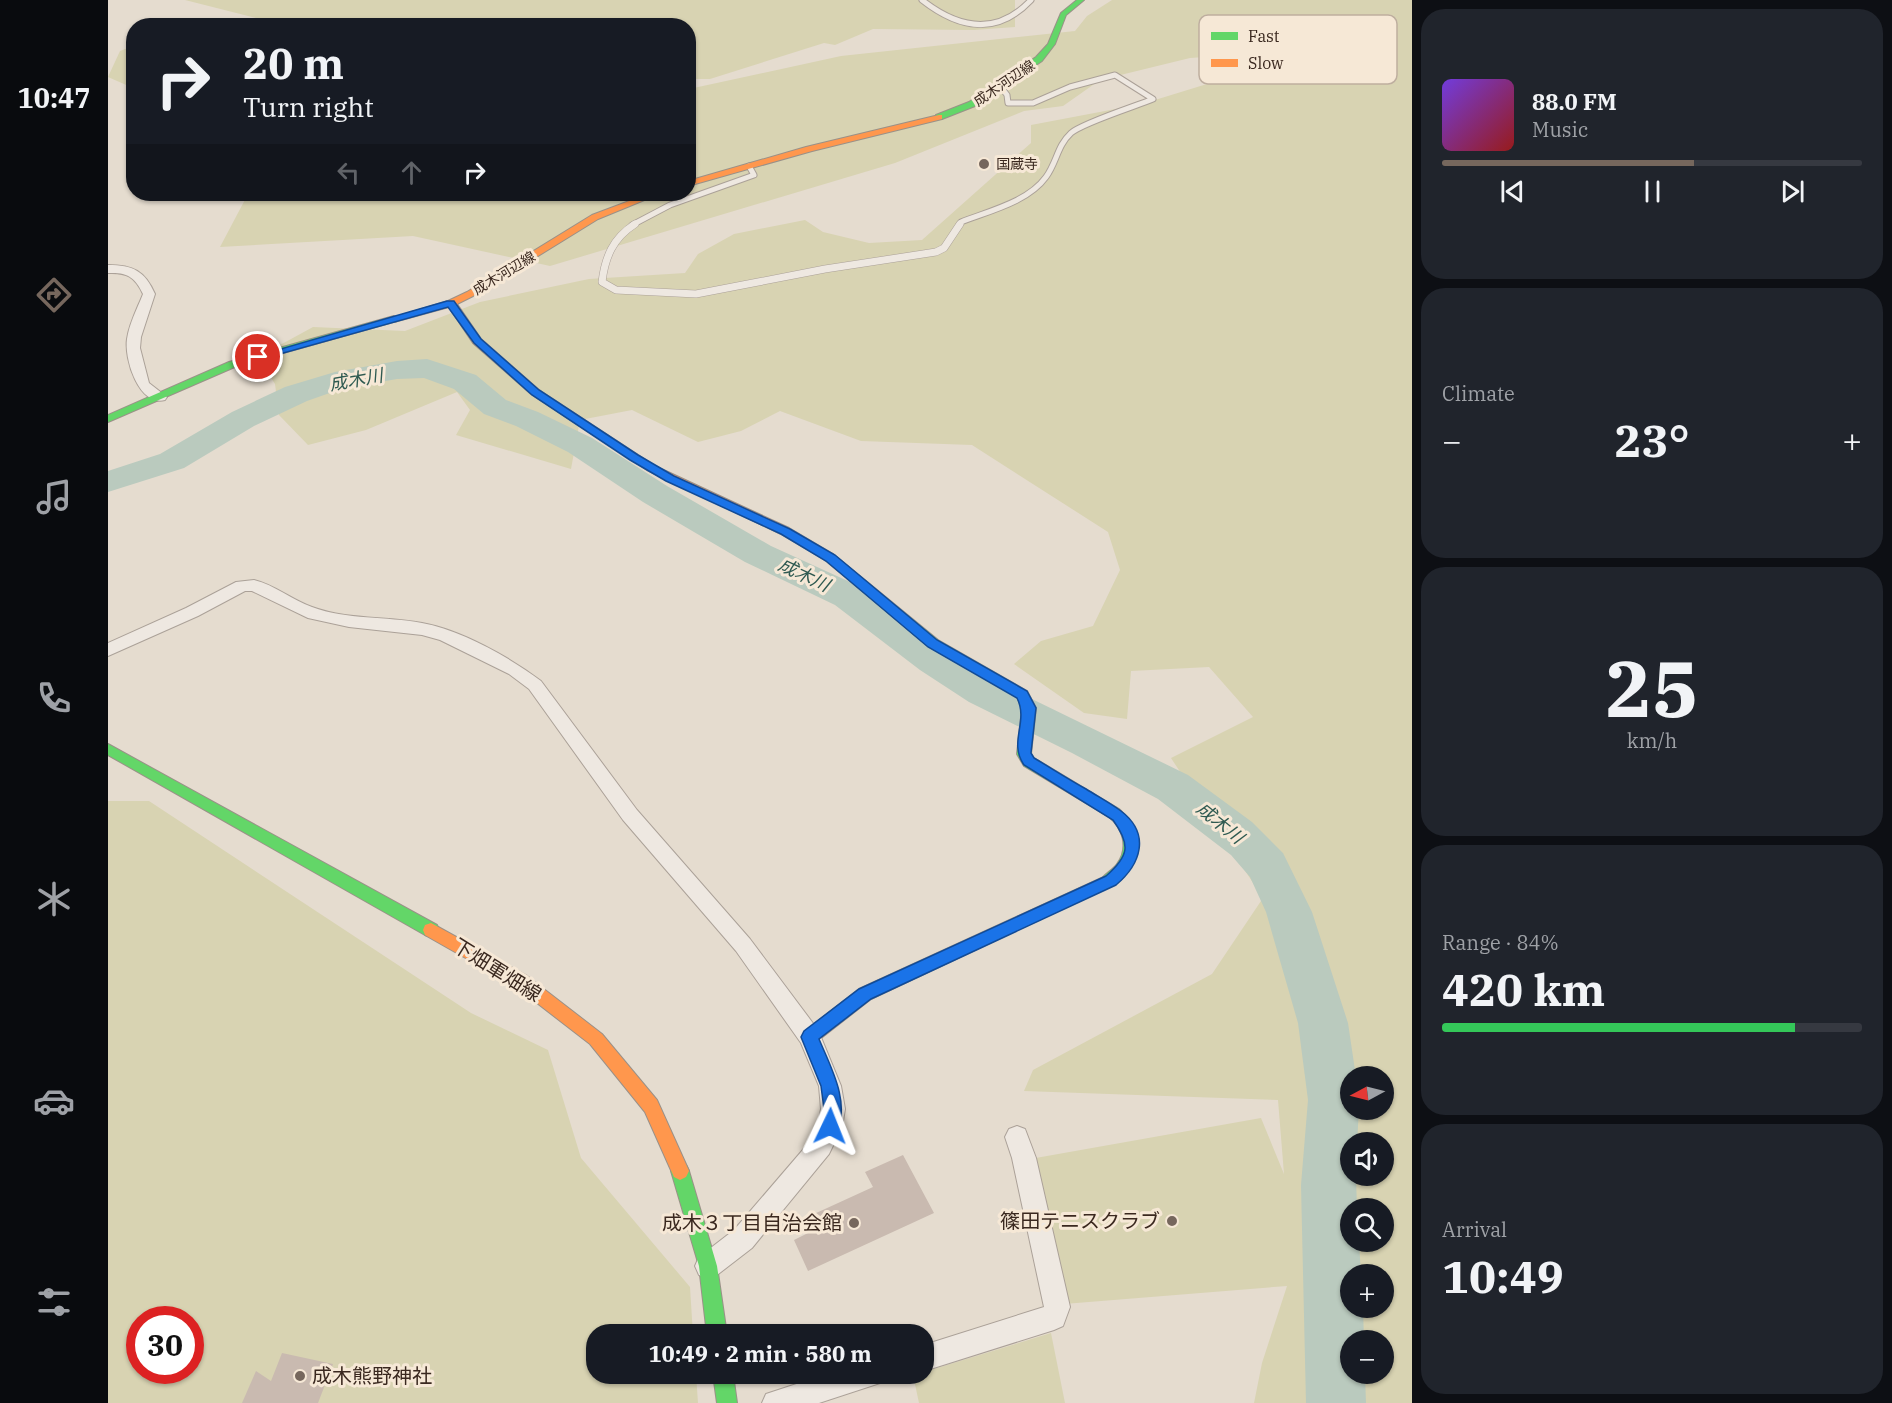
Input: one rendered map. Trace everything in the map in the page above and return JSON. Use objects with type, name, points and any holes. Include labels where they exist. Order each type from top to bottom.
[{"type":"main road","name":"成木河辺線","points":[[696,182],[948,115],[983,99],[1047,51],[1063,14],[1081,0]]},
{"type":"main road","name":"成木河辺線","points":[[108,419],[233,364],[451,303],[470,294],[595,217],[637,201]]},
{"type":"main road","points":[[451,303],[477,341],[536,392],[634,458],[670,479],[785,531],[831,558],[933,644],[1022,694],[1029,708],[1024,747],[1024,754],[1029,762],[1118,816],[1128,830],[1133,846],[1130,860],[1125,869],[1111,880],[865,994],[810,1037]]},
{"type":"main road","name":"下畑軍畑線","points":[[108,750],[521,981],[596,1039],[651,1106],[682,1176],[708,1266],[716,1324]]},
{"type":"main road","points":[[724,1384],[727,1403]]},
{"type":"street","points":[[108,269],[136,272],[146,288],[148,300],[134,337],[133,348],[143,385],[160,397]]},
{"type":"street","points":[[108,650],[192,612],[242,586],[254,585],[308,612],[349,621],[422,629],[446,636],[515,670],[535,685],[550,702],[630,815],[743,945],[810,1037],[830,1086],[833,1109],[830,1126],[821,1146],[743,1239],[708,1266]]},
{"type":"street","points":[[934,1355],[1054,1317],[1057,1307],[1026,1167],[1017,1137]]},
{"type":"street","points":[[775,1403],[838,1384]]},
{"type":"lane","points":[[922,0],[950,19],[981,24],[1016,16],[1031,0]]},
{"type":"lane","points":[[682,201],[636,222],[617,240],[606,255],[604,285],[616,290],[696,294],[817,270],[936,252],[944,248],[961,222],[1018,199],[1044,180],[1051,170],[1058,148],[1073,130],[1153,99],[1115,75],[1070,87],[1041,102],[1030,104],[1008,103],[1007,94],[1001,87]]},
{"type":"lane","points":[[696,196],[754,175],[749,166]]},
{"type":"shaded area","points":[[185,0],[1015,0],[1015,27],[974,30],[873,29],[835,45],[824,43],[710,79],[696,79],[696,18],[256,18]]},
{"type":"shaded area","points":[[1112,0],[1412,0],[1412,1403],[1254,1403],[1262,1363],[1287,1286],[1064,1304],[1030,1159],[1261,1118],[1284,1174],[1278,1100],[1024,1091],[1033,1070],[1212,974],[1263,898],[1171,758],[1253,717],[1209,667],[1131,671],[1127,719],[1084,713],[1014,664],[1041,641],[1093,626],[1120,570],[1108,532],[972,445],[861,441],[780,411],[741,431],[698,442],[632,410],[580,420],[571,469],[456,435],[470,410],[457,392],[366,430],[308,445],[279,415],[275,384],[258,357],[313,327],[405,331],[480,302],[589,279],[685,273],[698,254],[734,234],[805,220],[823,232],[869,243],[922,240],[1031,143],[1031,125],[1142,104],[1207,84],[1397,84],[1397,15],[1199,15],[1199,57],[1100,80],[1063,106],[1024,111],[895,163],[550,266],[413,236],[220,247],[244,201],[696,201],[696,87],[841,56],[1075,31],[1087,16]]},
{"type":"shaded area","points":[[126,49],[126,85],[108,77],[120,51]]},
{"type":"shaded area","points":[[108,801],[149,801],[471,1013],[548,1050],[581,1158],[690,1287],[692,1324],[586,1324],[586,1384],[697,1384],[698,1403],[108,1403]]},
{"type":"shaded area","points":[[1051,1333],[1065,1403],[919,1403],[915,1384],[934,1384],[934,1369]]},
{"type":"building","points":[[903,1155],[934,1213],[808,1271],[794,1240],[820,1227],[814,1214],[873,1187],[865,1172]]},
{"type":"building","name":"成木熊野神社","points":[[282,1353],[333,1364],[318,1403],[242,1403],[256,1371],[271,1381]]},
{"type":"waterway","name":"成木川","points":[[108,482],[172,461],[243,419],[296,394],[335,381],[397,370],[427,368],[465,382],[495,407],[527,419],[580,445],[655,494],[758,554],[848,596],[934,660],[983,692],[1173,787],[1236,834],[1267,866],[1289,912],[1323,1023],[1334,1100],[1328,1185],[1336,1403]]},
{"type":"traffic: fast","points":[[939,117],[972,104],[1039,59],[1051,44],[1063,14],[1081,0]]},
{"type":"traffic: fast","points":[[108,419],[233,364],[394,319]]},
{"type":"traffic: fast","points":[[829,557],[933,643],[1022,694],[1029,708],[1024,754],[1029,762],[1117,815],[1129,832],[1131,841],[1128,860],[1117,875],[1108,881]]},
{"type":"traffic: fast","points":[[108,749],[431,930]]},
{"type":"traffic: fast","points":[[680,1171],[708,1266],[716,1324]]},
{"type":"traffic: fast","points":[[724,1384],[727,1403]]},
{"type":"traffic: slow","points":[[696,182],[809,149],[939,117]]},
{"type":"traffic: slow","points":[[394,319],[451,303],[470,294],[595,217],[637,201]]},
{"type":"traffic: slow","points":[[451,303],[477,341],[535,392],[651,468],[785,531],[829,557]]},
{"type":"traffic: slow","points":[[810,1037],[865,994],[1108,881]]},
{"type":"traffic: slow","points":[[431,930],[521,981],[596,1039],[651,1106],[680,1171]]},
{"type":"place","name":"国蔵寺","points":[[984,164]]},
{"type":"place","name":"篠田テニスクラブ","points":[[1172,1221]]},
{"type":"place","name":"成木３丁目自治会館","points":[[854,1223]]},
{"type":"place","name":"成木熊野神社","points":[[300,1376]]},
{"type":"route","points":[[258,357],[451,303],[477,341],[511,373],[536,392],[634,458],[670,479],[785,531],[831,558],[933,644],[1000,684],[1022,694],[1029,708],[1024,754],[1029,762],[1118,816],[1131,836],[1133,846],[1125,869],[1111,880],[865,994],[810,1037],[830,1086],[833,1109],[830,1126]]}]
